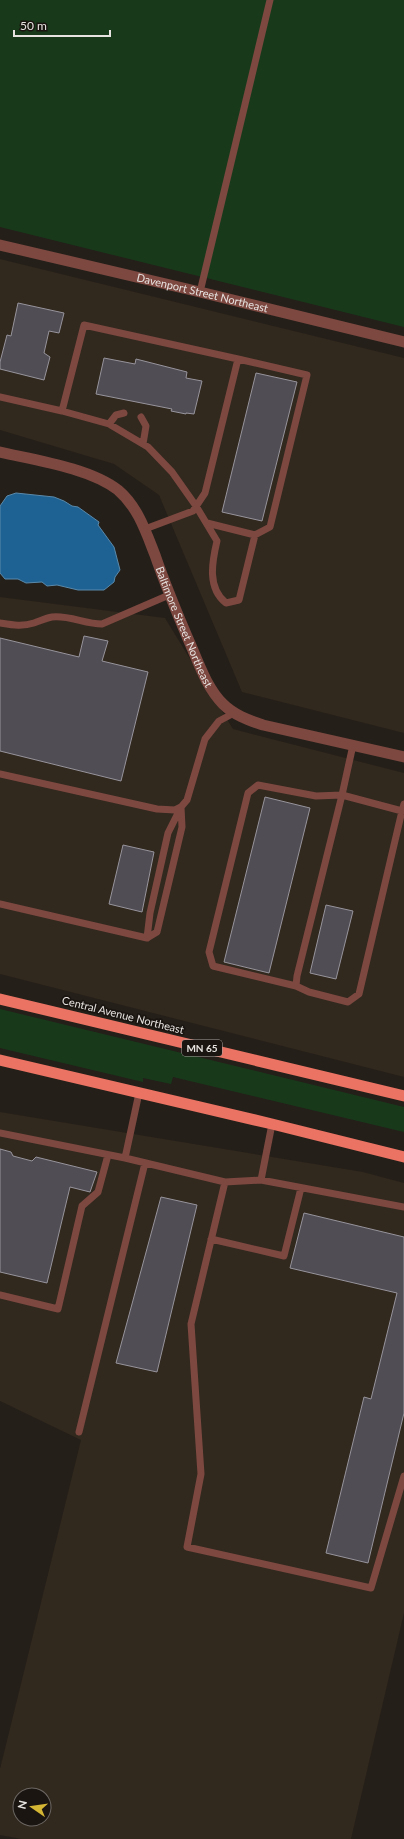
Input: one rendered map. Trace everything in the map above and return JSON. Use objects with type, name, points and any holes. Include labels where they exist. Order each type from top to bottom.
[{"type":"highway","name":"Central Avenue Northeast","points":[[0,999],[404,1096]]},
{"type":"highway","points":[[0,1060],[272,1124],[404,1157]]},
{"type":"street","name":"Davenport Street Northeast","points":[[0,245],[404,342]]},
{"type":"street","name":"Baltimore Street Northeast","points":[[0,452],[85,473],[118,490],[131,504],[139,515],[145,529],[169,595],[208,684],[224,705],[234,713],[247,720],[263,725],[404,757]]},
{"type":"lane","points":[[200,292],[270,0]]},
{"type":"lane","points":[[62,411],[84,325],[307,375],[270,527],[255,535],[207,523]]},
{"type":"lane","points":[[145,529],[193,511],[204,493],[238,359]]},
{"type":"lane","points":[[0,398],[62,411],[109,424],[148,447],[172,472],[218,541],[211,564],[212,577],[219,598],[226,603],[239,600],[255,535]]},
{"type":"lane","points":[[109,424],[116,415],[124,413]]},
{"type":"lane","points":[[141,417],[146,426],[143,444]]},
{"type":"lane","points":[[0,623],[19,626],[33,624],[51,617],[91,624],[102,624],[169,595]]},
{"type":"lane","points":[[147,938],[150,913],[168,833],[181,807],[190,794],[205,739],[218,721],[234,713]]},
{"type":"lane","points":[[296,986],[297,976],[353,745]]},
{"type":"lane","points":[[0,774],[157,809],[171,810],[181,807]]},
{"type":"lane","points":[[258,785],[316,796],[342,795],[403,807],[359,994],[348,1002],[309,992],[296,986],[213,966],[209,952],[248,793],[258,785]]},
{"type":"lane","points":[[0,904],[147,938],[157,932],[182,827],[181,807]]},
{"type":"lane","points":[[126,1158],[139,1093]]},
{"type":"lane","points":[[261,1180],[272,1124]]},
{"type":"lane","points":[[0,1133],[126,1158],[225,1182],[261,1180],[404,1207]]},
{"type":"lane","points":[[0,1295],[58,1309],[82,1206],[98,1192],[108,1155]]},
{"type":"lane","points":[[79,1432],[145,1163]]},
{"type":"lane","points":[[225,1182],[191,1324],[201,1474],[187,1546],[371,1588],[404,1476]]},
{"type":"lane","points":[[211,1239],[284,1256],[302,1188]]},
{"type":"shaded area","points":[[0,259],[404,358],[404,733],[242,692],[159,495],[114,464],[0,430]]},
{"type":"shaded area","points":[[0,597],[165,618],[233,729],[404,773],[404,1077],[0,974]]},
{"type":"shaded area","points":[[0,1112],[363,1172],[404,1183],[404,1613],[351,1839],[21,1839],[0,1835],[0,1769],[81,1440],[0,1401]]},
{"type":"green space","points":[[0,0],[404,0],[404,327],[0,227]]},
{"type":"green space","points":[[0,1009],[404,1107],[404,1132],[173,1077],[171,1084],[143,1078],[143,1082],[0,1048]]},
{"type":"water","points":[[16,493],[54,497],[72,506],[78,507],[99,522],[98,525],[114,547],[120,570],[115,577],[114,582],[104,590],[78,590],[57,585],[47,586],[42,582],[26,583],[18,579],[5,579],[0,573],[0,506],[7,496]]},
{"type":"building","points":[[18,303],[64,313],[59,333],[49,331],[44,353],[50,357],[44,380],[0,369],[0,362],[7,335],[11,336]]},
{"type":"building","points":[[104,358],[135,364],[136,359],[187,372],[186,378],[202,381],[194,414],[171,411],[172,409],[96,394]]},
{"type":"building","points":[[256,373],[297,382],[262,521],[222,512]]},
{"type":"building","points":[[84,636],[108,641],[102,661],[148,672],[121,781],[0,751],[0,638],[79,657]]},
{"type":"building","points":[[265,797],[310,808],[269,973],[224,962]]},
{"type":"building","points":[[123,845],[154,852],[142,912],[109,904]]},
{"type":"building","points":[[326,905],[353,911],[336,979],[310,973]]},
{"type":"building","points":[[0,1149],[11,1152],[13,1156],[32,1161],[36,1157],[97,1172],[90,1192],[70,1187],[47,1283],[0,1272]]},
{"type":"building","points":[[161,1197],[197,1205],[157,1372],[116,1363]]},
{"type":"building","points":[[304,1213],[404,1237],[404,1413],[368,1563],[326,1553],[364,1397],[371,1399],[397,1293],[290,1268]]}]
